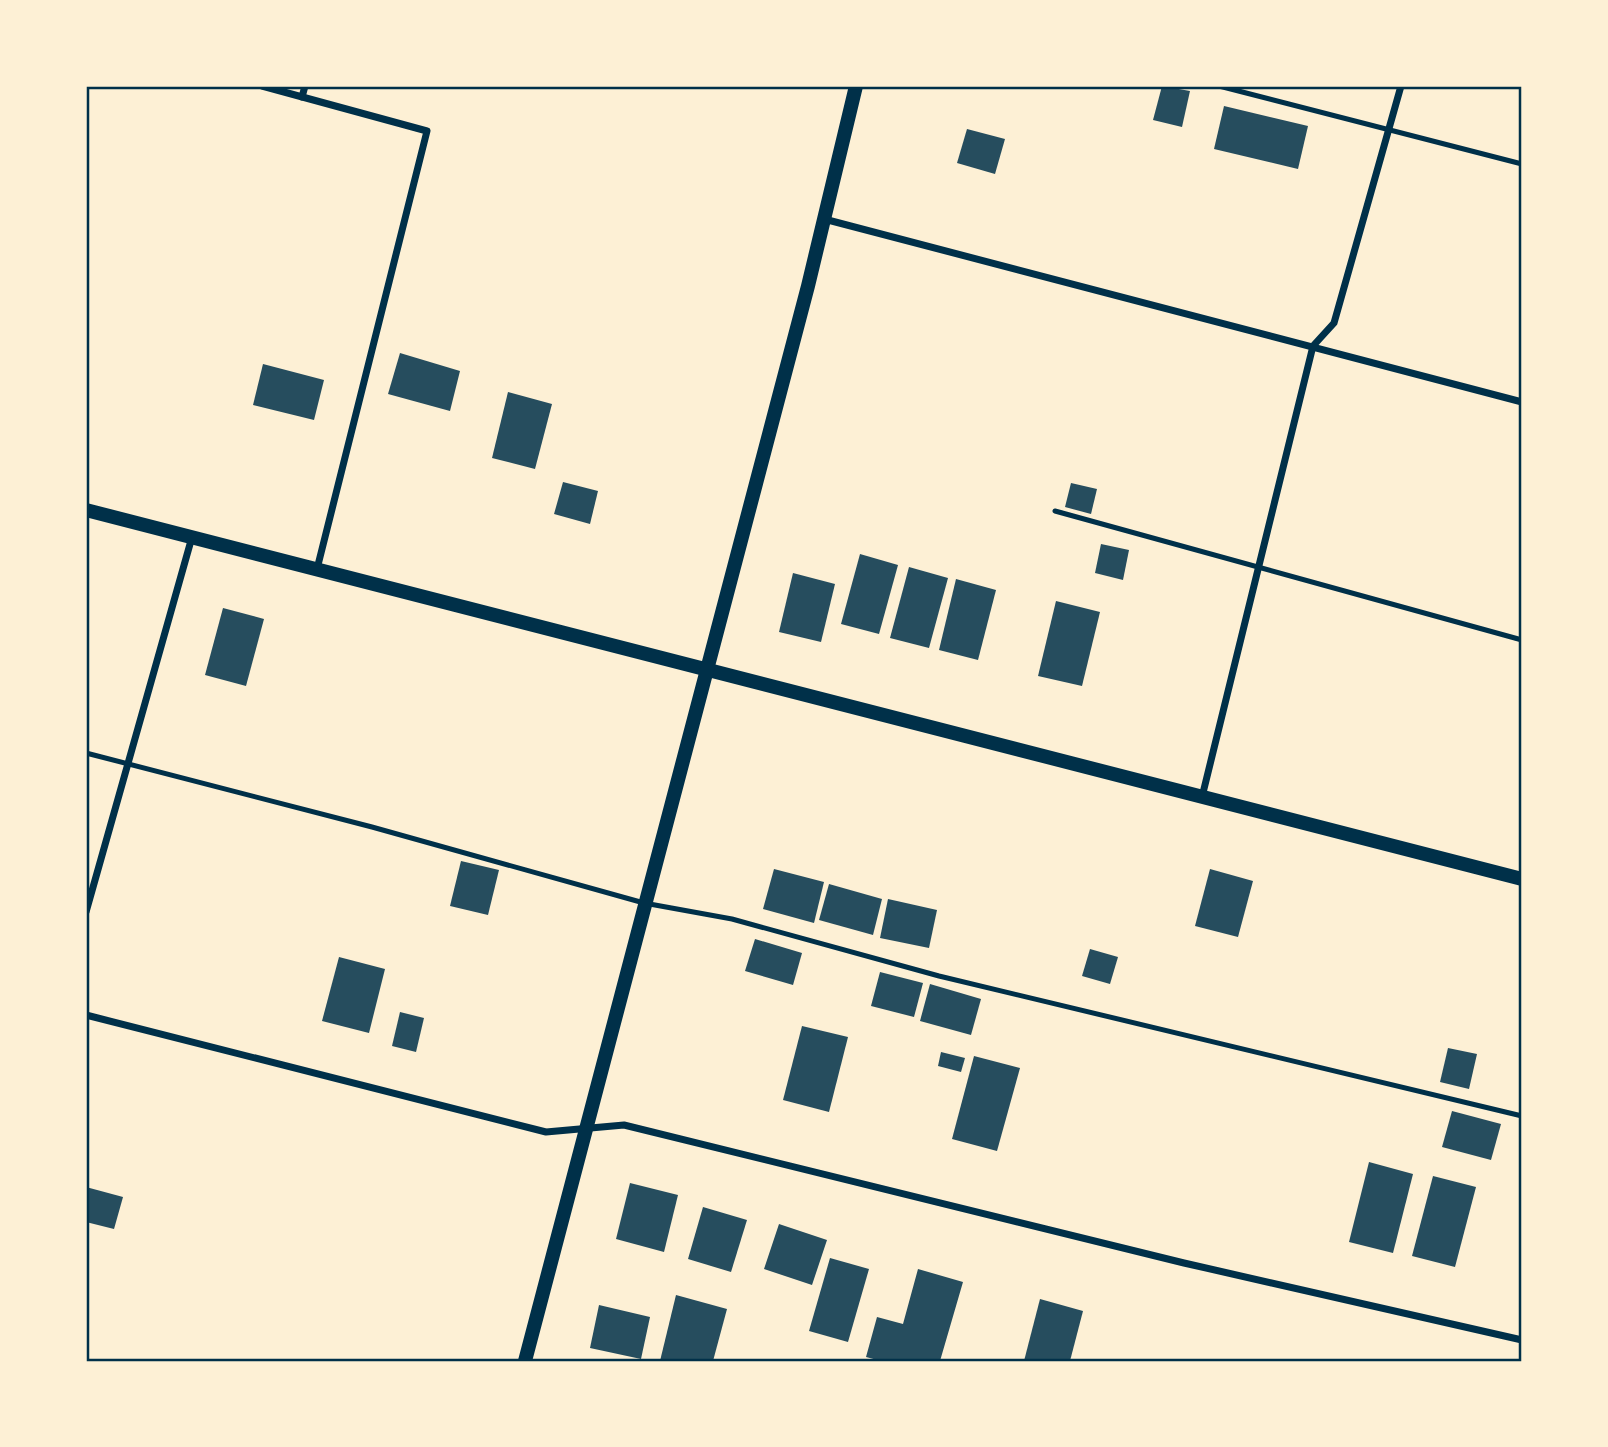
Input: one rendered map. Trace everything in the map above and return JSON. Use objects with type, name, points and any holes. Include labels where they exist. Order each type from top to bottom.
[{"type":"main road","points":[[525,1361],[824,219],[856,86]]},
{"type":"main road","points":[[86,510],[1522,879]]},
{"type":"street","points":[[262,86],[427,131],[317,569]]},
{"type":"street","points":[[302,97],[306,86]]},
{"type":"street","points":[[1202,797],[1313,346],[1334,323],[1401,86]]},
{"type":"street","points":[[824,219],[1522,402]]},
{"type":"street","points":[[86,912],[192,537]]},
{"type":"street","points":[[86,1015],[546,1132],[624,1125],[1184,1263],[1522,1340]]},
{"type":"lane","points":[[1219,86],[1522,164]]},
{"type":"lane","points":[[1055,511],[1522,640]]},
{"type":"lane","points":[[86,752],[644,903],[732,919],[939,976],[1522,1116]]},
{"type":"building","points":[[1162,86],[1190,91],[1182,127],[1153,120]]},
{"type":"building","points":[[1224,106],[1308,126],[1298,169],[1214,149]]},
{"type":"building","points":[[967,129],[1005,139],[995,174],[957,163]]},
{"type":"building","points":[[400,353],[460,371],[450,411],[388,394]]},
{"type":"building","points":[[263,364],[324,380],[314,420],[253,405]]},
{"type":"building","points":[[508,392],[552,404],[535,469],[492,458]]},
{"type":"building","points":[[563,482],[598,491],[590,524],[554,514]]},
{"type":"building","points":[[1071,483],[1097,489],[1091,514],[1065,507]]},
{"type":"building","points":[[1101,544],[1129,550],[1123,580],[1095,573]]},
{"type":"building","points":[[860,554],[898,565],[879,634],[841,624]]},
{"type":"building","points":[[909,567],[948,578],[929,648],[890,638]]},
{"type":"building","points":[[793,573],[835,584],[821,642],[779,632]]},
{"type":"building","points":[[956,579],[996,590],[978,660],[939,650]]},
{"type":"building","points":[[1056,601],[1100,612],[1082,686],[1038,676]]},
{"type":"building","points":[[223,608],[264,619],[246,686],[205,675]]},
{"type":"building","points":[[461,861],[499,870],[488,915],[450,906]]},
{"type":"building","points":[[774,869],[824,882],[814,923],[763,909]]},
{"type":"building","points":[[1210,869],[1253,881],[1238,937],[1195,926]]},
{"type":"building","points":[[829,884],[882,899],[873,935],[819,920]]},
{"type":"building","points":[[888,899],[937,910],[929,948],[880,938]]},
{"type":"building","points":[[755,939],[802,953],[793,985],[745,971]]},
{"type":"building","points":[[1090,949],[1118,957],[1110,984],[1082,976]]},
{"type":"building","points":[[339,957],[385,969],[369,1033],[322,1021]]},
{"type":"building","points":[[880,972],[923,983],[914,1017],[871,1006]]},
{"type":"building","points":[[930,984],[981,999],[971,1035],[920,1021]]},
{"type":"building","points":[[400,1012],[424,1018],[416,1052],[392,1046]]},
{"type":"building","points":[[802,1026],[848,1037],[829,1112],[783,1100]]},
{"type":"building","points":[[1448,1048],[1477,1054],[1469,1089],[1440,1082]]},
{"type":"building","points":[[941,1052],[965,1058],[961,1072],[938,1066]]},
{"type":"building","points":[[974,1056],[1020,1068],[997,1151],[952,1139]]},
{"type":"building","points":[[1452,1111],[1501,1124],[1491,1160],[1442,1147]]},
{"type":"building","points":[[1369,1162],[1413,1174],[1393,1253],[1349,1242]]},
{"type":"building","points":[[1433,1176],[1476,1187],[1455,1267],[1412,1256]]},
{"type":"building","points":[[630,1183],[678,1195],[664,1252],[616,1239]]},
{"type":"building","points":[[86,1187],[123,1197],[114,1229],[86,1222]]},
{"type":"building","points":[[703,1207],[747,1220],[731,1272],[688,1259]]},
{"type":"building","points":[[779,1224],[827,1240],[812,1285],[764,1269]]},
{"type":"building","points":[[830,1258],[869,1269],[848,1342],[809,1331]]},
{"type":"building","points":[[918,1269],[963,1282],[940,1361],[881,1361],[866,1357],[877,1317],[903,1324]]},
{"type":"building","points":[[676,1295],[727,1309],[713,1361],[660,1361]]},
{"type":"building","points":[[1040,1299],[1083,1311],[1070,1361],[1024,1361]]},
{"type":"building","points":[[599,1305],[650,1317],[641,1359],[590,1348]]}]
